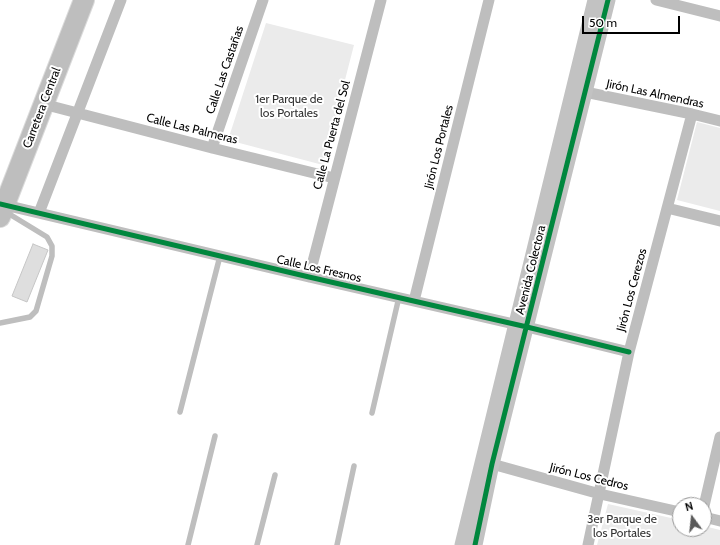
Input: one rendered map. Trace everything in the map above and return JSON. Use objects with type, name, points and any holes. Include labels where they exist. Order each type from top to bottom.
[{"type":"highway","name":"Carretera Central","points":[[2,209],[84,0]]},
{"type":"street","points":[[39,213],[121,0]]},
{"type":"street","name":"Calle Las Castañas","points":[[212,148],[263,0]]},
{"type":"street","name":"Calle La Puerta del Sol","points":[[309,277],[381,0]]},
{"type":"street","name":"Jirón Los Portales","points":[[414,301],[489,0]]},
{"type":"street","name":"Avenida Colectora","points":[[475,545],[521,326],[595,0]]},
{"type":"street","name":"Avenida Colectora","points":[[462,545],[586,92],[608,0]]},
{"type":"street","points":[[656,0],[720,16]]},
{"type":"street","name":"Jirón Las Almendras","points":[[586,92],[720,121]]},
{"type":"street","name":"Calle Las Palmeras","points":[[43,104],[334,178]]},
{"type":"street","name":"Jirón Los Cerezos","points":[[588,545],[629,352],[692,114]]},
{"type":"street","points":[[667,208],[720,221]]},
{"type":"street","name":"Calle Los Fresnos","points":[[2,209],[39,213],[629,352]]},
{"type":"street","points":[[706,497],[720,437]]},
{"type":"street","name":"Jirón Los Cedros","points":[[492,464],[600,494],[672,510]]},
{"type":"lane","points":[[0,323],[30,317],[36,311],[52,256],[52,246],[47,237],[2,209]]},
{"type":"lane","points":[[180,412],[220,256]]},
{"type":"lane","points":[[372,413],[399,297]]},
{"type":"lane","points":[[188,545],[215,436]]},
{"type":"lane","points":[[337,545],[354,466]]},
{"type":"lane","points":[[258,545],[275,475]]},
{"type":"green space","name":"1er Parque de los Portales","points":[[266,23],[354,45],[323,165],[228,140]]},
{"type":"green space","points":[[697,122],[720,128],[720,211],[677,200]]},
{"type":"green space","name":"3er Parque de los Portales","points":[[608,504],[672,518],[672,537],[712,537],[712,528],[720,530],[720,545],[597,545]]},
{"type":"building","points":[[33,244],[48,250],[27,302],[12,296]]},
{"type":"cycle path","points":[[475,545],[492,464],[608,0]]},
{"type":"cycle path","points":[[0,204],[629,352]]}]
